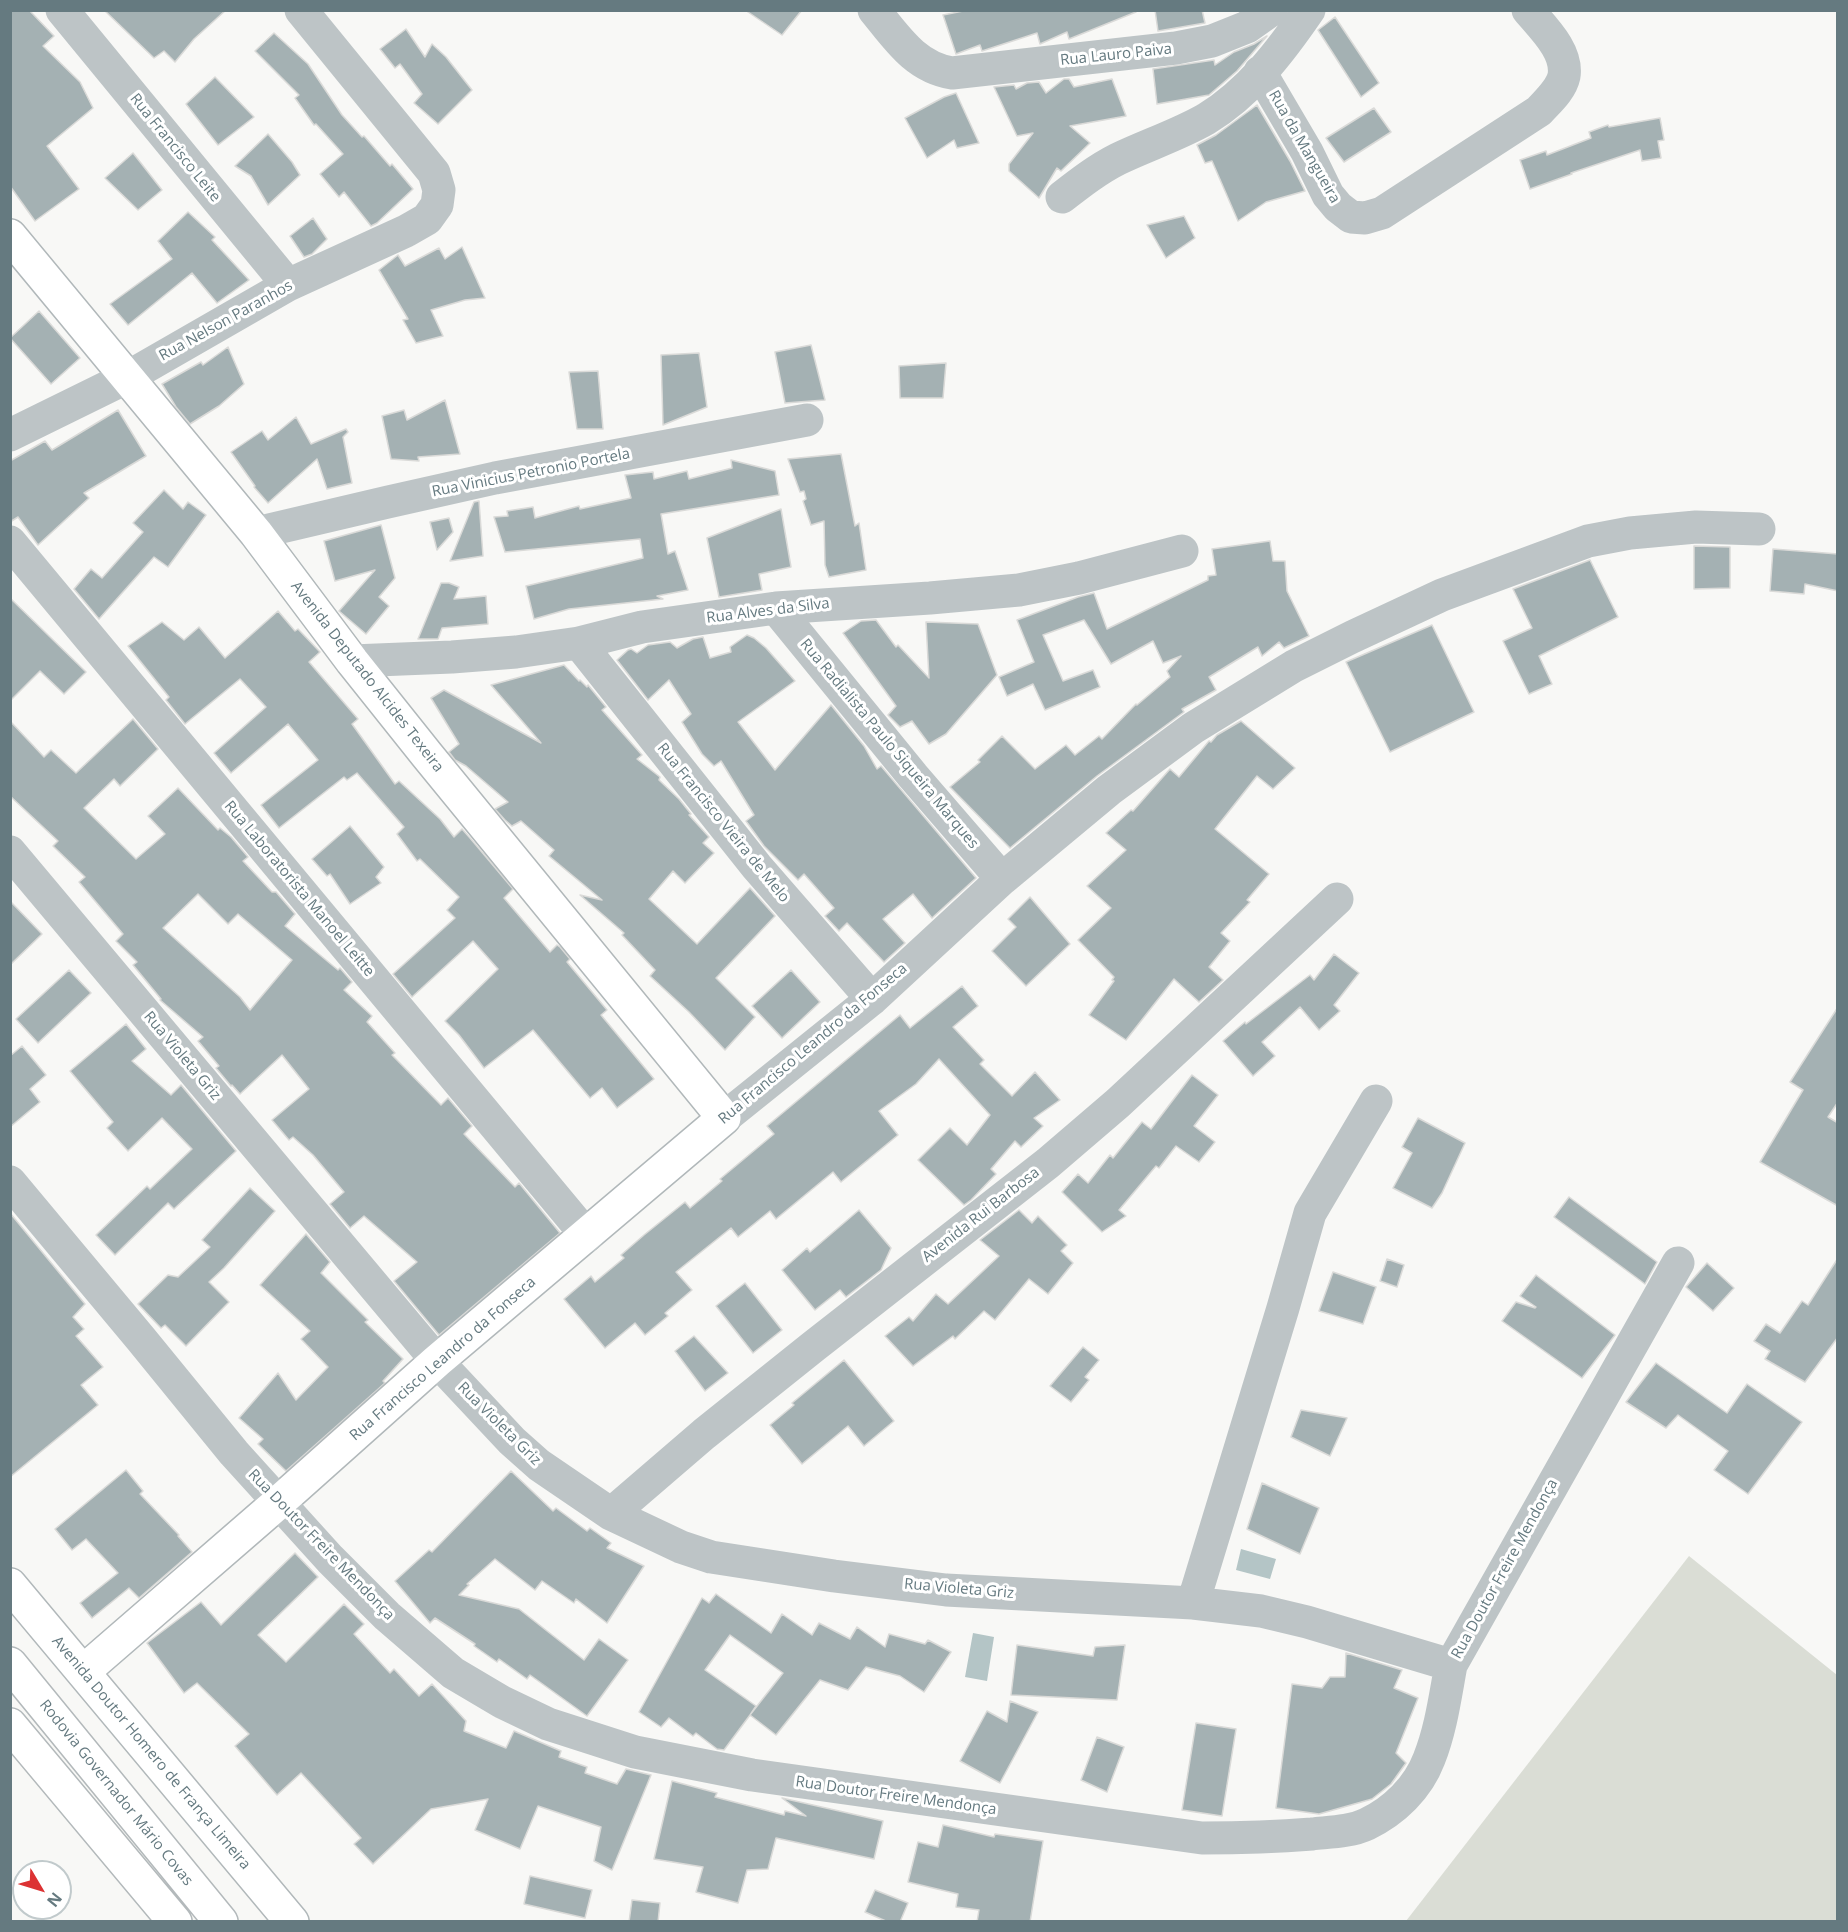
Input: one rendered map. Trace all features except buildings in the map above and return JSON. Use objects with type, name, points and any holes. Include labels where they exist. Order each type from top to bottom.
[{"type":"main road","name":"Avenida Deputado Alcides Texeira","points":[[10,236],[256,533],[352,661],[724,1118]]},
{"type":"main road","name":"Rua Francisco Leandro da Fonseca","points":[[84,1671],[437,1361],[724,1118]]},
{"type":"main road","name":"Avenida Doutor Homero de França Limeira","points":[[10,1585],[292,1922]]},
{"type":"main road","name":"Rodovia Governador Mário Covas","points":[[10,1664],[221,1922]]},
{"type":"main road","points":[[10,1725],[175,1922]]},
{"type":"street","name":"Rua Francisco Leite","points":[[62,10],[288,285]]},
{"type":"street","name":"Rua Nelson Paranhos","points":[[10,435],[128,377],[288,285],[413,227],[427,219],[437,205],[440,190],[434,173],[301,10]]},
{"type":"street","name":"Rua Lauro Paiva","points":[[874,10],[907,50],[924,64],[938,71],[952,73],[1203,43],[1247,27],[1271,10]]},
{"type":"street","points":[[1062,197],[1089,176],[1117,159],[1205,119],[1228,103],[1260,72],[1309,10]]},
{"type":"street","name":"Rua da Mangueira","points":[[1260,72],[1302,143],[1328,195],[1351,217],[1365,218],[1382,213],[1539,111],[1555,94],[1564,77],[1563,62],[1554,41],[1528,10]]},
{"type":"street","name":"Rua Vinicius Petronio Portela","points":[[256,533],[495,478],[807,420]]},
{"type":"street","name":"Rua Francisco Leandro da Fonseca","points":[[724,1118],[872,999],[1002,879],[1109,790],[1193,728],[1294,666],[1442,596],[1588,541],[1630,533],[1684,528],[1760,529]]},
{"type":"street","name":"Rua Laboratorista Manoel Leitte","points":[[10,542],[587,1236]]},
{"type":"street","name":"Rua Alves da Silva","points":[[352,661],[516,652],[579,643],[642,627],[776,608],[1018,590],[1078,578],[1182,551]]},
{"type":"street","name":"Rua Radialista Paulo Siqueira Marques","points":[[776,608],[913,776],[1002,879]]},
{"type":"street","name":"Rua Francisco Vieira de Melo","points":[[579,643],[757,867],[872,999]]},
{"type":"street","name":"Rua Violeta Griz","points":[[10,852],[437,1361],[539,1465],[611,1514],[681,1547],[711,1557],[767,1567],[946,1590],[1193,1603],[1261,1611],[1307,1622],[1451,1665]]},
{"type":"street","name":"Avenida Rui Barbosa","points":[[611,1514],[750,1397],[1048,1163],[1118,1103],[1337,899]]},
{"type":"street","points":[[1193,1603],[1310,1213],[1376,1101]]},
{"type":"street","name":"Rua Doutor Freire Mendonça","points":[[10,1182],[234,1453],[330,1559],[387,1616],[453,1672],[502,1702],[548,1724],[635,1752],[752,1775],[1202,1838],[1263,1838],[1340,1831],[1365,1825],[1391,1810],[1414,1788],[1428,1762],[1439,1730],[1451,1665],[1678,1263]]},
{"type":"shaded area","points":[[1241,1549],[1276,1559],[1270,1579],[1236,1570]]},
{"type":"shaded area","points":[[1689,1556],[1837,1675],[1837,1921],[1406,1921]]},
{"type":"shaded area","points":[[973,1633],[994,1637],[987,1681],[965,1677]]}]
